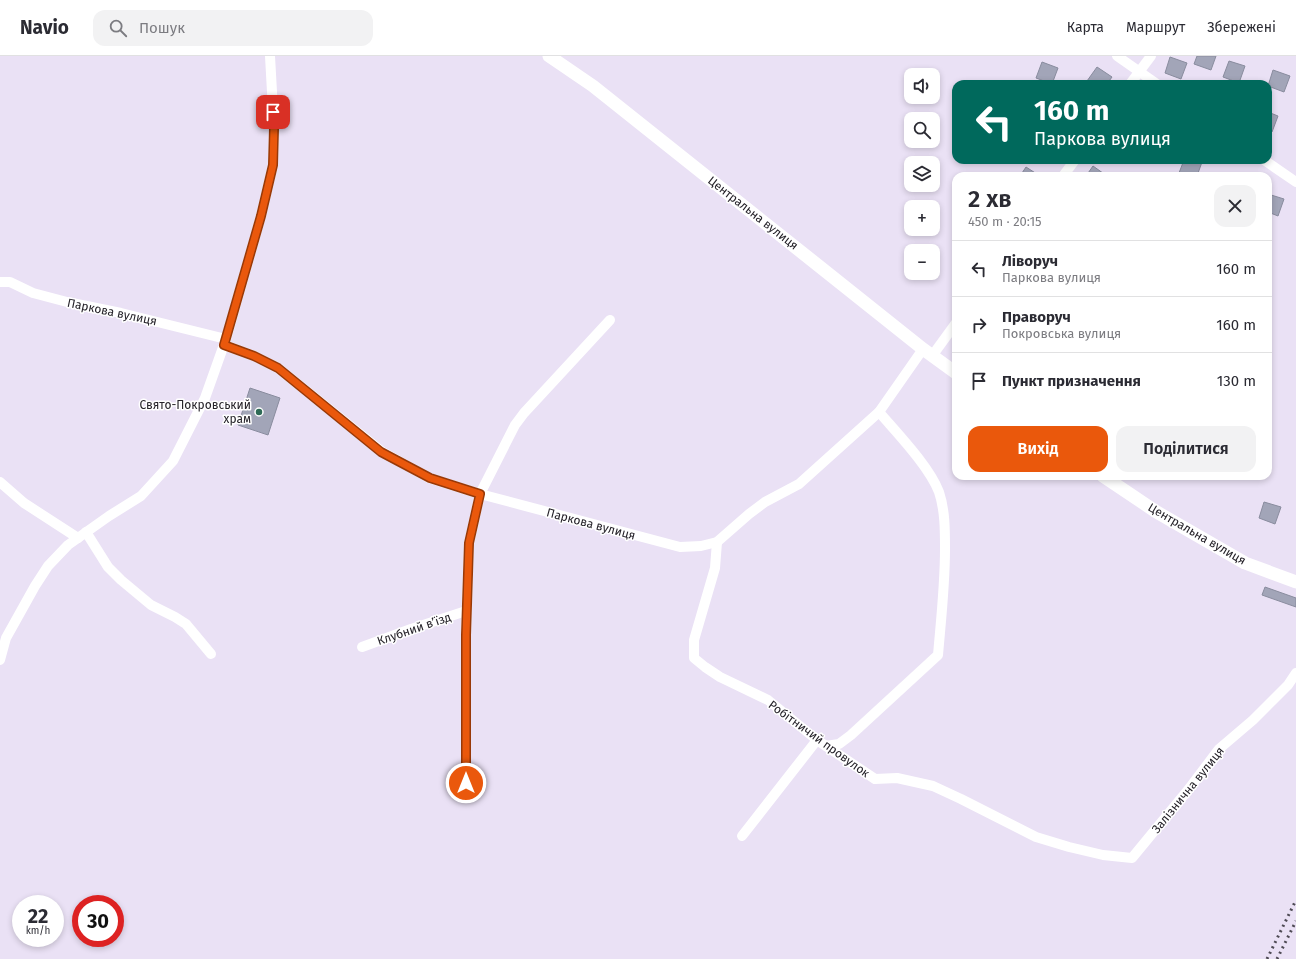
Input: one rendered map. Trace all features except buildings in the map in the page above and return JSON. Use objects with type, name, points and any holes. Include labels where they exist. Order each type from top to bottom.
[{"type":"street","points":[[0,660],[6,638],[48,566],[68,545],[141,496],[173,461],[205,398],[225,342],[261,216],[273,165],[274,128],[270,56]]},
{"type":"street","name":"Центральна вулиця","points":[[549,56],[593,86],[952,370]]},
{"type":"street","points":[[1117,56],[1151,80]]},
{"type":"street","points":[[1133,80],[1151,56]]},
{"type":"street","points":[[1270,164],[1296,182]]},
{"type":"street","name":"Паркова вулиця","points":[[0,282],[10,282],[33,293],[67,302],[121,312],[225,342],[278,368],[381,452],[430,478],[480,494],[680,547],[701,546],[717,542],[764,502],[799,484],[879,412],[928,352],[952,327]]},
{"type":"street","points":[[466,783],[466,611],[469,543],[480,494],[516,425],[524,413],[610,320]]},
{"type":"street","points":[[826,746],[839,744],[851,736],[938,655],[945,576],[945,522],[943,507],[938,491],[927,470],[879,412]]},
{"type":"street","name":"Центральна вулиця","points":[[1109,480],[1155,511],[1244,563],[1296,582]]},
{"type":"street","points":[[0,482],[24,503],[82,535],[108,567],[121,580],[151,605],[186,624],[211,654]]},
{"type":"street","name":"Робітничий провулок","points":[[717,542],[715,568],[694,640],[694,658],[705,667],[720,677],[768,700],[817,740],[875,779],[897,778],[933,786],[1036,837],[1076,849],[1104,855],[1132,858]]},
{"type":"street","name":"Клубний в’їзд","points":[[362,647],[466,611]]},
{"type":"street","name":"Залізнична вулиця","points":[[1132,858],[1188,790],[1219,749],[1283,690],[1296,673]]},
{"type":"street","points":[[742,836],[817,740]]},
{"type":"railway","points":[[1267,959],[1296,900]]},
{"type":"railway","points":[[1277,959],[1296,921]]},
{"type":"place","name":"Свято-Покровський храм","points":[[259,412]]},
{"type":"route","points":[[273,112],[273,165],[261,216],[224,345],[254,356],[278,368],[381,452],[430,478],[480,494],[469,543],[467,583],[466,783]]}]
